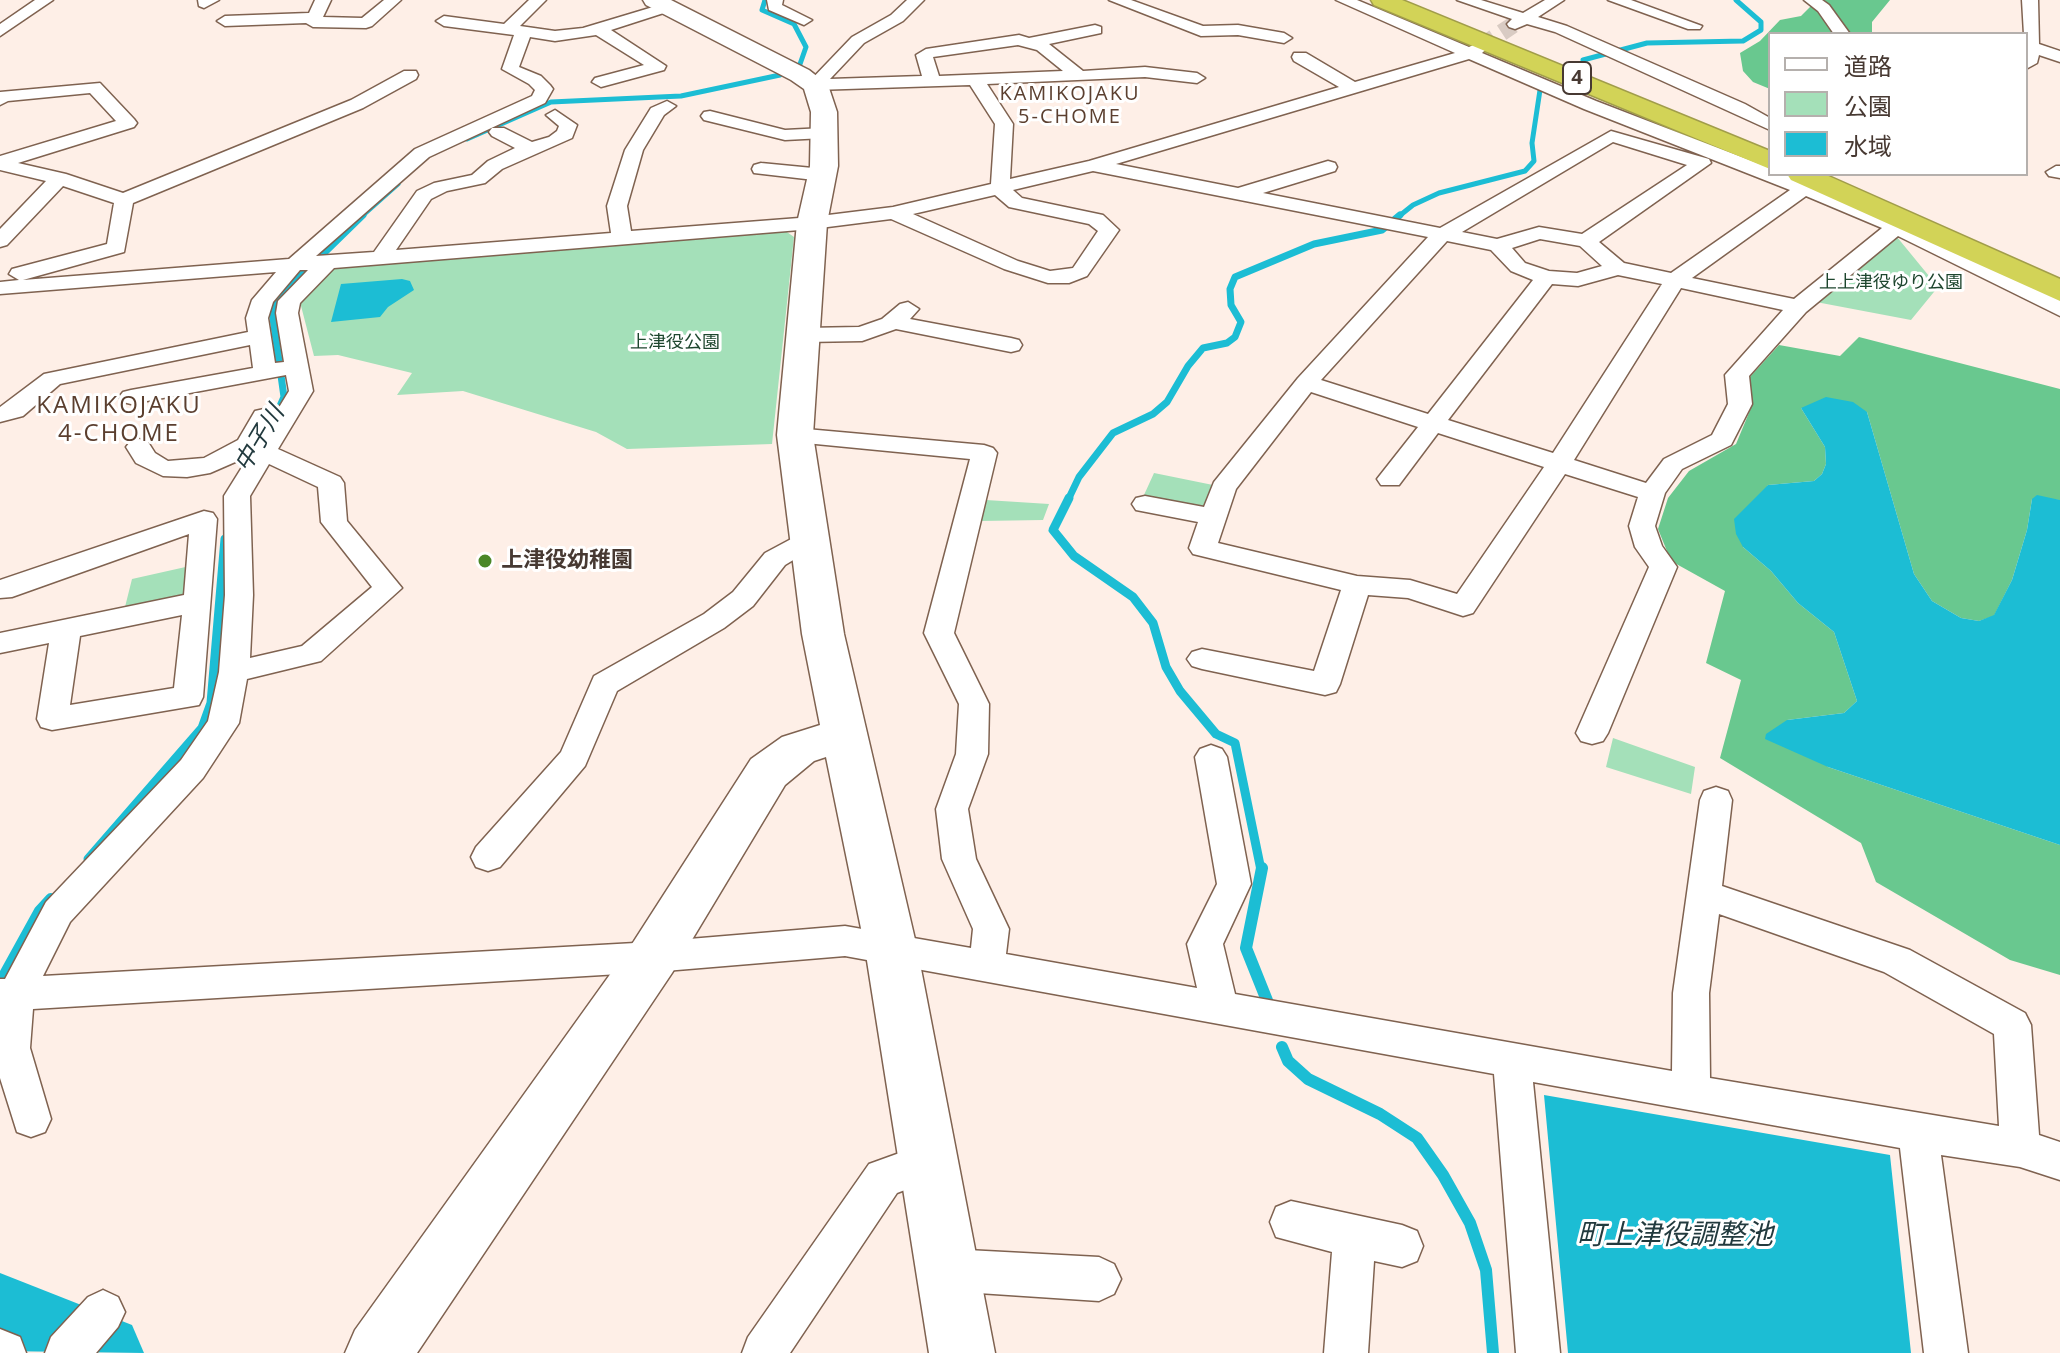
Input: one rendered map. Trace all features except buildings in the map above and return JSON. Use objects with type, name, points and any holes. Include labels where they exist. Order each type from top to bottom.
[{"type":"highway","name":"4","points":[[1382,0],[1768,167]]},
{"type":"highway","name":"4","points":[[1411,0],[1768,146]]},
{"type":"highway","name":"4","points":[[1789,176],[2060,291]]},
{"type":"highway","points":[[1837,176],[2060,275]]},
{"type":"street","points":[[0,31],[45,0]]},
{"type":"street","points":[[323,0],[313,22],[366,23],[393,0]]},
{"type":"street","points":[[31,1119],[11,1048],[9,995],[58,912],[192,769],[223,723],[234,672],[239,595],[237,496],[262,448],[301,391],[280,369],[260,336],[257,318],[263,300],[311,264],[422,153],[539,99],[544,89],[535,80],[510,69],[515,32],[538,0]]},
{"type":"street","points":[[775,0],[774,7],[804,20]]},
{"type":"street","points":[[815,85],[858,40],[897,18],[916,0]]},
{"type":"street","points":[[1117,0],[1201,31],[1238,30],[1284,38]]},
{"type":"street","points":[[1344,0],[1768,167]]},
{"type":"street","points":[[1465,0],[1529,17],[1739,108],[1768,124]]},
{"type":"street","points":[[1513,25],[1556,0]]},
{"type":"street","points":[[1616,0],[1694,26]]},
{"type":"street","points":[[1812,0],[1824,8],[1841,32]]},
{"type":"street","points":[[2030,0],[2028,55],[2060,57]]},
{"type":"street","points":[[445,20],[555,36],[598,29],[661,3],[815,85],[1145,72],[1197,78]]},
{"type":"street","points":[[224,21],[315,18]]},
{"type":"street","points":[[598,29],[658,66],[601,82]]},
{"type":"street","points":[[1028,43],[1095,30]]},
{"type":"street","points":[[932,80],[924,55],[1019,40],[1043,47],[1079,76]]},
{"type":"street","points":[[0,286],[311,264],[812,223],[893,213],[1094,165],[1475,51]]},
{"type":"street","points":[[1300,57],[1354,89]]},
{"type":"street","points":[[0,163],[59,178],[124,200],[357,104],[410,75]]},
{"type":"street","points":[[976,80],[1004,124],[1000,189]]},
{"type":"street","points":[[815,85],[824,112],[824,154],[812,223],[795,435],[823,634],[891,948],[962,1353]]},
{"type":"street","points":[[0,100],[3,96],[94,87],[128,123],[69,127],[0,163]]},
{"type":"street","points":[[43,92],[69,127]]},
{"type":"street","points":[[622,238],[617,206],[634,150],[657,112],[667,106]]},
{"type":"street","points":[[381,257],[424,195],[441,187],[478,179],[495,165],[566,134],[568,125],[555,115]]},
{"type":"street","points":[[710,116],[785,135],[824,154]]},
{"type":"street","points":[[498,132],[530,148]]},
{"type":"street","points":[[1780,176],[1760,179],[1611,136],[1442,235],[1306,383],[1223,488],[1203,548],[1357,585],[1410,589],[1463,606],[1559,463],[1675,280],[1786,176]]},
{"type":"street","points":[[761,169],[824,154]]},
{"type":"street","points":[[1586,241],[1702,163]]},
{"type":"street","points":[[1094,165],[1498,245],[1539,233],[1586,241],[1617,268]]},
{"type":"street","points":[[1237,195],[1328,167]]},
{"type":"street","points":[[1789,176],[2060,309]]},
{"type":"street","points":[[0,241],[59,178]]},
{"type":"street","points":[[32,208],[88,187]]},
{"type":"street","points":[[893,213],[1011,265],[1048,277],[1069,277],[1080,272],[1109,230],[1096,219],[1016,203],[1000,189]]},
{"type":"street","points":[[0,286],[50,264],[117,248],[124,200]]},
{"type":"street","points":[[1592,733],[1663,567],[1649,547],[1642,526],[1652,493],[1673,464],[1722,440],[1740,404],[1737,375],[1798,307],[1896,227]]},
{"type":"street","points":[[1498,245],[1518,267],[1546,277],[1578,280],[1617,268],[1798,307]]},
{"type":"street","points":[[280,369],[289,301],[311,264]]},
{"type":"street","points":[[1390,479],[1546,277]]},
{"type":"street","points":[[805,335],[862,334],[892,322],[911,306]]},
{"type":"street","points":[[892,322],[1011,345]]},
{"type":"street","points":[[0,415],[14,411],[52,379],[260,336]]},
{"type":"street","points":[[131,397],[280,369]]},
{"type":"street","points":[[1306,383],[1652,493]]},
{"type":"street","points":[[262,448],[264,416]]},
{"type":"street","points":[[795,435],[984,453],[939,633],[974,704],[972,754],[952,809],[959,859],[991,929],[987,966]]},
{"type":"street","points":[[139,447],[145,458],[163,468],[187,469],[262,448],[331,483],[334,522],[388,588],[311,654],[234,672]]},
{"type":"street","points":[[1145,504],[1213,517]]},
{"type":"street","points":[[0,589],[12,588],[204,519],[188,697],[52,719],[66,630]]},
{"type":"street","points":[[488,857],[574,758],[605,684],[714,621],[743,599],[775,559],[808,539]]},
{"type":"street","points":[[1202,659],[1325,684],[1357,585]]},
{"type":"street","points":[[0,643],[198,602]]},
{"type":"street","points":[[378,1353],[653,957],[768,772],[798,749],[844,735]]},
{"type":"street","points":[[1211,757],[1234,884],[1205,944],[1220,1007]]},
{"type":"street","points":[[1691,1092],[1691,993],[1716,800]]},
{"type":"street","points":[[1704,894],[1897,961],[2012,1025],[2020,1148]]},
{"type":"street","points":[[9,995],[653,957],[845,941],[1918,1133],[2020,1148],[2060,1161]]},
{"type":"street","points":[[1512,1059],[1538,1353]]},
{"type":"street","points":[[1918,1133],[1947,1352]]},
{"type":"street","points":[[764,1353],[883,1178],[930,1161]]},
{"type":"street","points":[[1291,1222],[1402,1246]]},
{"type":"street","points":[[1346,1353],[1354,1236]]},
{"type":"street","points":[[948,1270],[1099,1279]]},
{"type":"street","points":[[67,1353],[102,1314]]},
{"type":"green space","points":[[1817,0],[1890,0],[1872,22],[1872,32],[1769,32],[1780,20],[1801,16]]},
{"type":"green space","points":[[1768,33],[1768,88],[1753,82],[1743,71],[1740,53]]},
{"type":"green space","name":"上津役公園","points":[[784,230],[794,237],[772,444],[627,449],[596,432],[463,391],[397,395],[412,373],[338,355],[314,356],[300,302],[334,267]]},
{"type":"green space","name":"上上津役ゆり公園","points":[[1897,237],[1938,287],[1911,320],[1816,302]]},
{"type":"green space","points":[[1859,337],[2060,389],[2060,500],[2032,499],[2027,530],[2012,580],[1994,616],[1979,621],[1961,618],[1932,601],[1914,574],[1867,412],[1801,408],[1825,447],[1826,464],[1822,474],[1814,481],[1768,485],[1743,547],[1771,571],[1798,603],[1834,632],[1857,701],[1844,713],[1787,720],[1828,767],[2060,845],[2060,975],[2010,960],[1876,882],[1861,843],[1720,758],[1741,680],[1706,663],[1725,591],[1671,561],[1658,529],[1668,498],[1689,471],[1736,444],[1751,408],[1749,378],[1779,345],[1840,356]]},
{"type":"green space","points":[[1154,473],[1213,485],[1204,507],[1144,495]]},
{"type":"green space","points":[[986,500],[1049,504],[1043,520],[980,521]]},
{"type":"green space","points":[[190,566],[185,599],[124,611],[132,579]]},
{"type":"green space","points":[[1613,738],[1695,767],[1691,794],[1606,767]]},
{"type":"water","points":[[410,281],[414,290],[388,307],[380,317],[331,322],[341,284]]},
{"type":"water","points":[[1826,397],[1853,402],[1867,412],[1914,574],[1932,601],[1961,618],[1979,621],[1994,615],[2012,580],[2027,530],[2032,499],[2037,495],[2060,500],[2060,845],[1828,767],[1765,739],[1766,734],[1787,720],[1844,713],[1857,701],[1834,632],[1798,603],[1771,571],[1743,547],[1736,534],[1734,519],[1768,485],[1814,481],[1822,474],[1826,464],[1825,447],[1801,408]]},
{"type":"water","name":"町上津役調整池","points":[[1544,1095],[1890,1155],[1911,1353],[1568,1353]]},
{"type":"waterway","name":"中子川","points":[[765,0],[762,10],[794,24],[806,47],[799,67]]},
{"type":"waterway","points":[[1583,60],[1647,43],[1743,41],[1761,30],[1761,22],[1736,0]]},
{"type":"waterway","name":"中子川","points":[[467,139],[551,102],[681,96],[780,75]]},
{"type":"waterway","points":[[1398,217],[1413,205],[1439,193],[1525,171],[1534,161],[1532,143],[1540,90]]},
{"type":"waterway","name":"中子川","points":[[361,217],[398,184]]},
{"type":"waterway","name":"中子川","points":[[277,413],[284,397],[272,311],[280,296],[363,215]]},
{"type":"waterway","points":[[1068,500],[1079,477],[1113,433],[1153,414],[1167,402],[1188,366],[1203,348],[1227,343],[1235,337],[1241,322],[1231,305],[1230,289],[1235,277],[1314,244],[1382,230],[1400,215]]},
{"type":"waterway","points":[[1068,500],[1053,530],[1074,556],[1133,597],[1153,623],[1166,667],[1180,691],[1216,734],[1235,743],[1261,870]]},
{"type":"waterway","name":"中子川","points":[[88,859],[202,728],[211,703],[225,539]]},
{"type":"waterway","points":[[1262,868],[1246,948],[1268,1003]]},
{"type":"waterway","name":"中子川","points":[[3,978],[40,911],[51,899]]},
{"type":"waterway","points":[[1282,1047],[1288,1061],[1308,1079],[1380,1114],[1417,1138],[1443,1175],[1470,1223],[1486,1270],[1493,1353]]},
{"type":"waterway","name":"中子川","points":[[0,1312],[104,1353]]},
{"type":"tunnel","points":[[1480,47],[1513,25]]},
{"type":"place","name":"上津役幼稚園","points":[[485,561]]},
{"type":"district","name":"KAMIKOJAKU 5-CHOME","points":[[1070,106]]},
{"type":"district","name":"KAMIKOJAKU 4-CHOME","points":[[119,420]]}]
